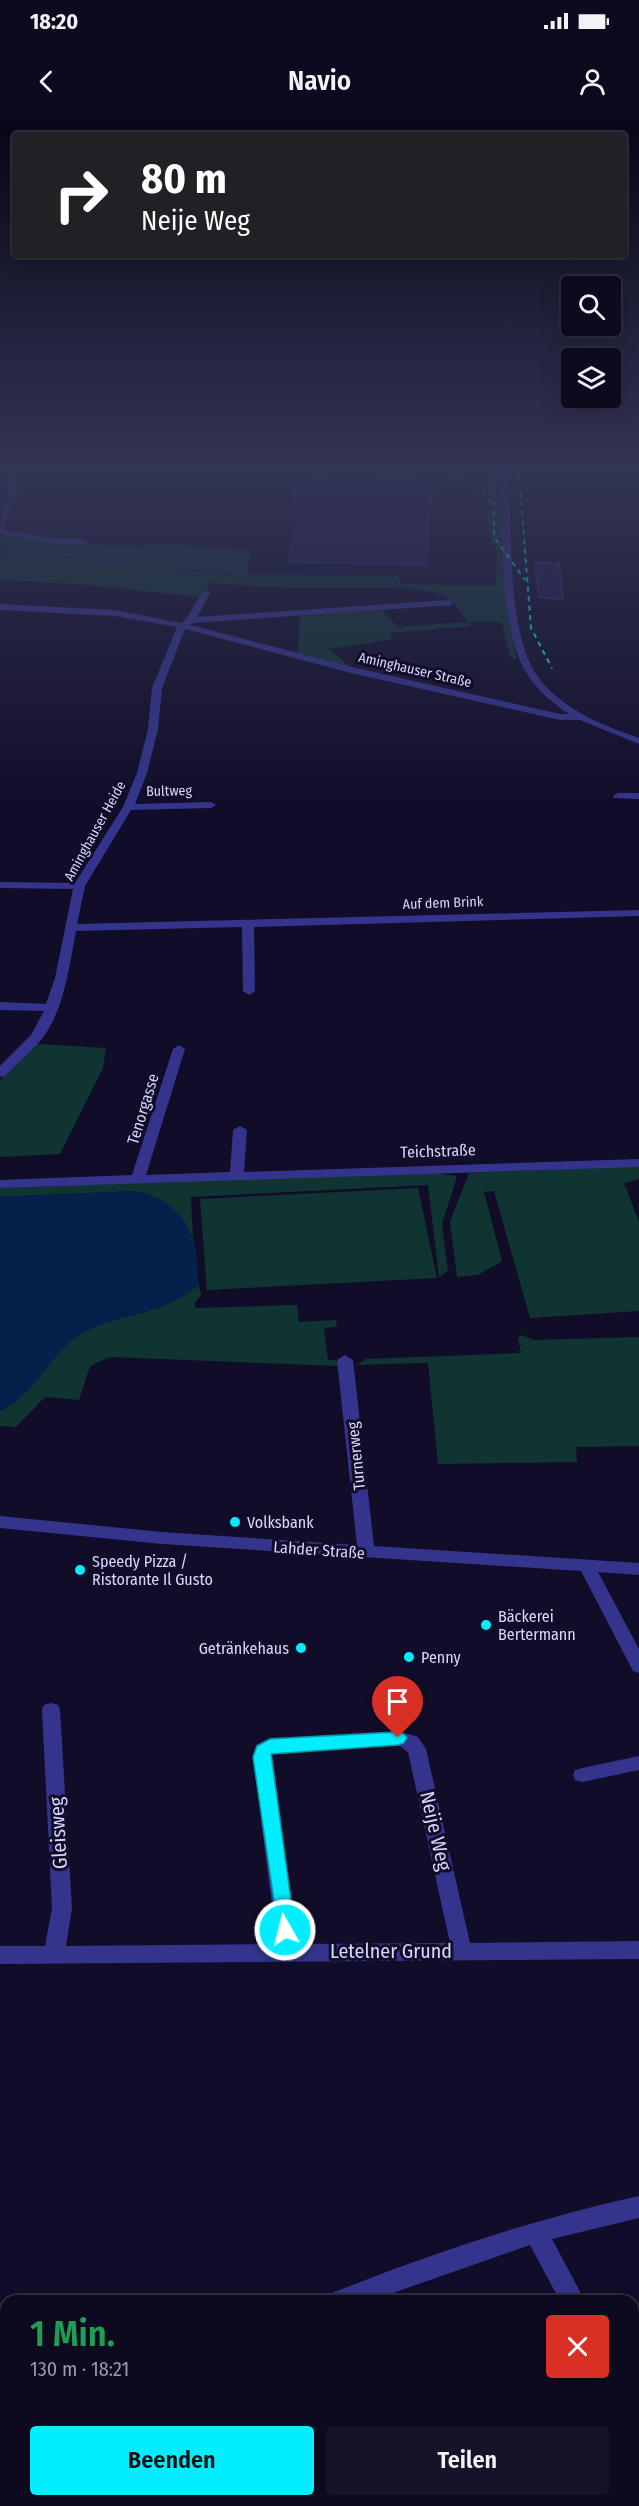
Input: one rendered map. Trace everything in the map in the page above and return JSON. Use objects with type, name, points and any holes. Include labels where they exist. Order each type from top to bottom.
[{"type":"street","points":[[511,584],[514,631],[527,668],[541,686],[583,717]]},
{"type":"street","name":"Aminghauser Heide","points":[[0,1073],[36,1038],[52,1008],[79,886],[128,807],[149,749],[157,688],[188,622],[206,593]]},
{"type":"street","points":[[0,607],[115,613],[188,622],[449,603]]},
{"type":"street","name":"Aminghauser Straße","points":[[188,622],[351,670],[560,717],[583,717],[639,741]]},
{"type":"street","points":[[618,796],[639,796]]},
{"type":"street","name":"Bultweg","points":[[128,807],[211,805]]},
{"type":"street","points":[[0,885],[79,886]]},
{"type":"street","name":"Auf dem Brink","points":[[71,928],[639,913]]},
{"type":"street","points":[[248,924],[249,991]]},
{"type":"street","points":[[0,1006],[52,1008]]},
{"type":"street","name":"Tenorgasse","points":[[138,1179],[179,1049]]},
{"type":"street","points":[[237,1174],[240,1130]]},
{"type":"street","name":"Teichstraße","points":[[0,1184],[237,1174],[639,1163]]},
{"type":"street","name":"Turnerweg","points":[[345,1360],[366,1553]]},
{"type":"street","name":"Lahder Straße","points":[[0,1522],[162,1538],[639,1569]]},
{"type":"street","points":[[587,1567],[639,1666]]},
{"type":"street","name":"Gleisweg","points":[[51,1710],[62,1908],[54,1955]]},
{"type":"street","name":"Neije Weg","points":[[288,1951],[261,1757],[263,1750],[270,1745],[398,1738],[411,1742],[417,1749],[462,1951]]},
{"type":"street","points":[[582,1775],[639,1763]]},
{"type":"street","name":"Letelner Grund","points":[[0,1955],[639,1950]]},
{"type":"street","points":[[356,2295],[442,2263],[536,2233],[639,2207]]},
{"type":"street","points":[[536,2233],[570,2295]]},
{"type":"green space","points":[[81,584],[209,584],[202,597]]},
{"type":"green space","points":[[229,584],[417,584],[508,584],[510,627],[517,659],[510,657],[501,622],[470,622],[471,626],[389,633],[394,639],[329,649],[350,667],[298,655],[300,615],[381,610],[398,627],[468,622],[453,601],[435,592],[414,588],[299,588]]},
{"type":"green space","points":[[36,1044],[106,1048],[103,1068],[60,1154],[0,1157],[0,1080]]},
{"type":"green space","points":[[639,1166],[639,1179],[624,1183],[639,1222],[639,1311],[530,1318],[494,1191],[484,1192],[502,1261],[478,1275],[457,1277],[450,1222],[469,1173]]},
{"type":"green space","points":[[436,1173],[456,1176],[442,1224],[448,1271],[439,1277],[428,1185],[191,1197],[193,1239],[170,1207],[156,1198],[135,1191],[0,1197],[0,1187]]},
{"type":"green space","points":[[418,1188],[437,1278],[207,1290],[200,1199]]},
{"type":"green space","points":[[199,1285],[201,1295],[194,1304],[196,1308],[297,1305],[299,1322],[336,1320],[337,1327],[324,1328],[328,1360],[336,1360],[339,1366],[110,1357],[90,1366],[79,1400],[45,1397],[16,1427],[0,1426],[0,1411],[20,1398],[60,1352],[78,1336],[98,1325],[166,1305]]},
{"type":"green space","points":[[522,1335],[534,1340],[639,1337],[639,1446],[576,1447],[577,1462],[438,1464],[428,1363],[356,1365],[366,1359],[521,1353],[518,1338]]},
{"type":"water","points":[[135,1191],[163,1201],[184,1221],[195,1244],[199,1285],[166,1305],[109,1321],[78,1336],[60,1352],[20,1398],[0,1411],[0,1197]]},
{"type":"building","points":[[538,584],[561,584],[563,600],[539,597]]},
{"type":"waterway","points":[[396,584],[395,587],[437,593],[451,600]]},
{"type":"railway","points":[[528,584],[531,628],[552,668]]},
{"type":"place","name":"Volksbank","points":[[235,1522]]},
{"type":"place","name":"Speedy Pizza / Ristorante Il Gusto","points":[[80,1570]]},
{"type":"place","name":"Bäckerei Bertermann","points":[[486,1625]]},
{"type":"place","name":"Getränkehaus","points":[[301,1648]]},
{"type":"place","name":"Penny","points":[[409,1657]]},
{"type":"route","points":[[285,1930],[261,1757],[263,1750],[270,1745],[398,1738]]}]
